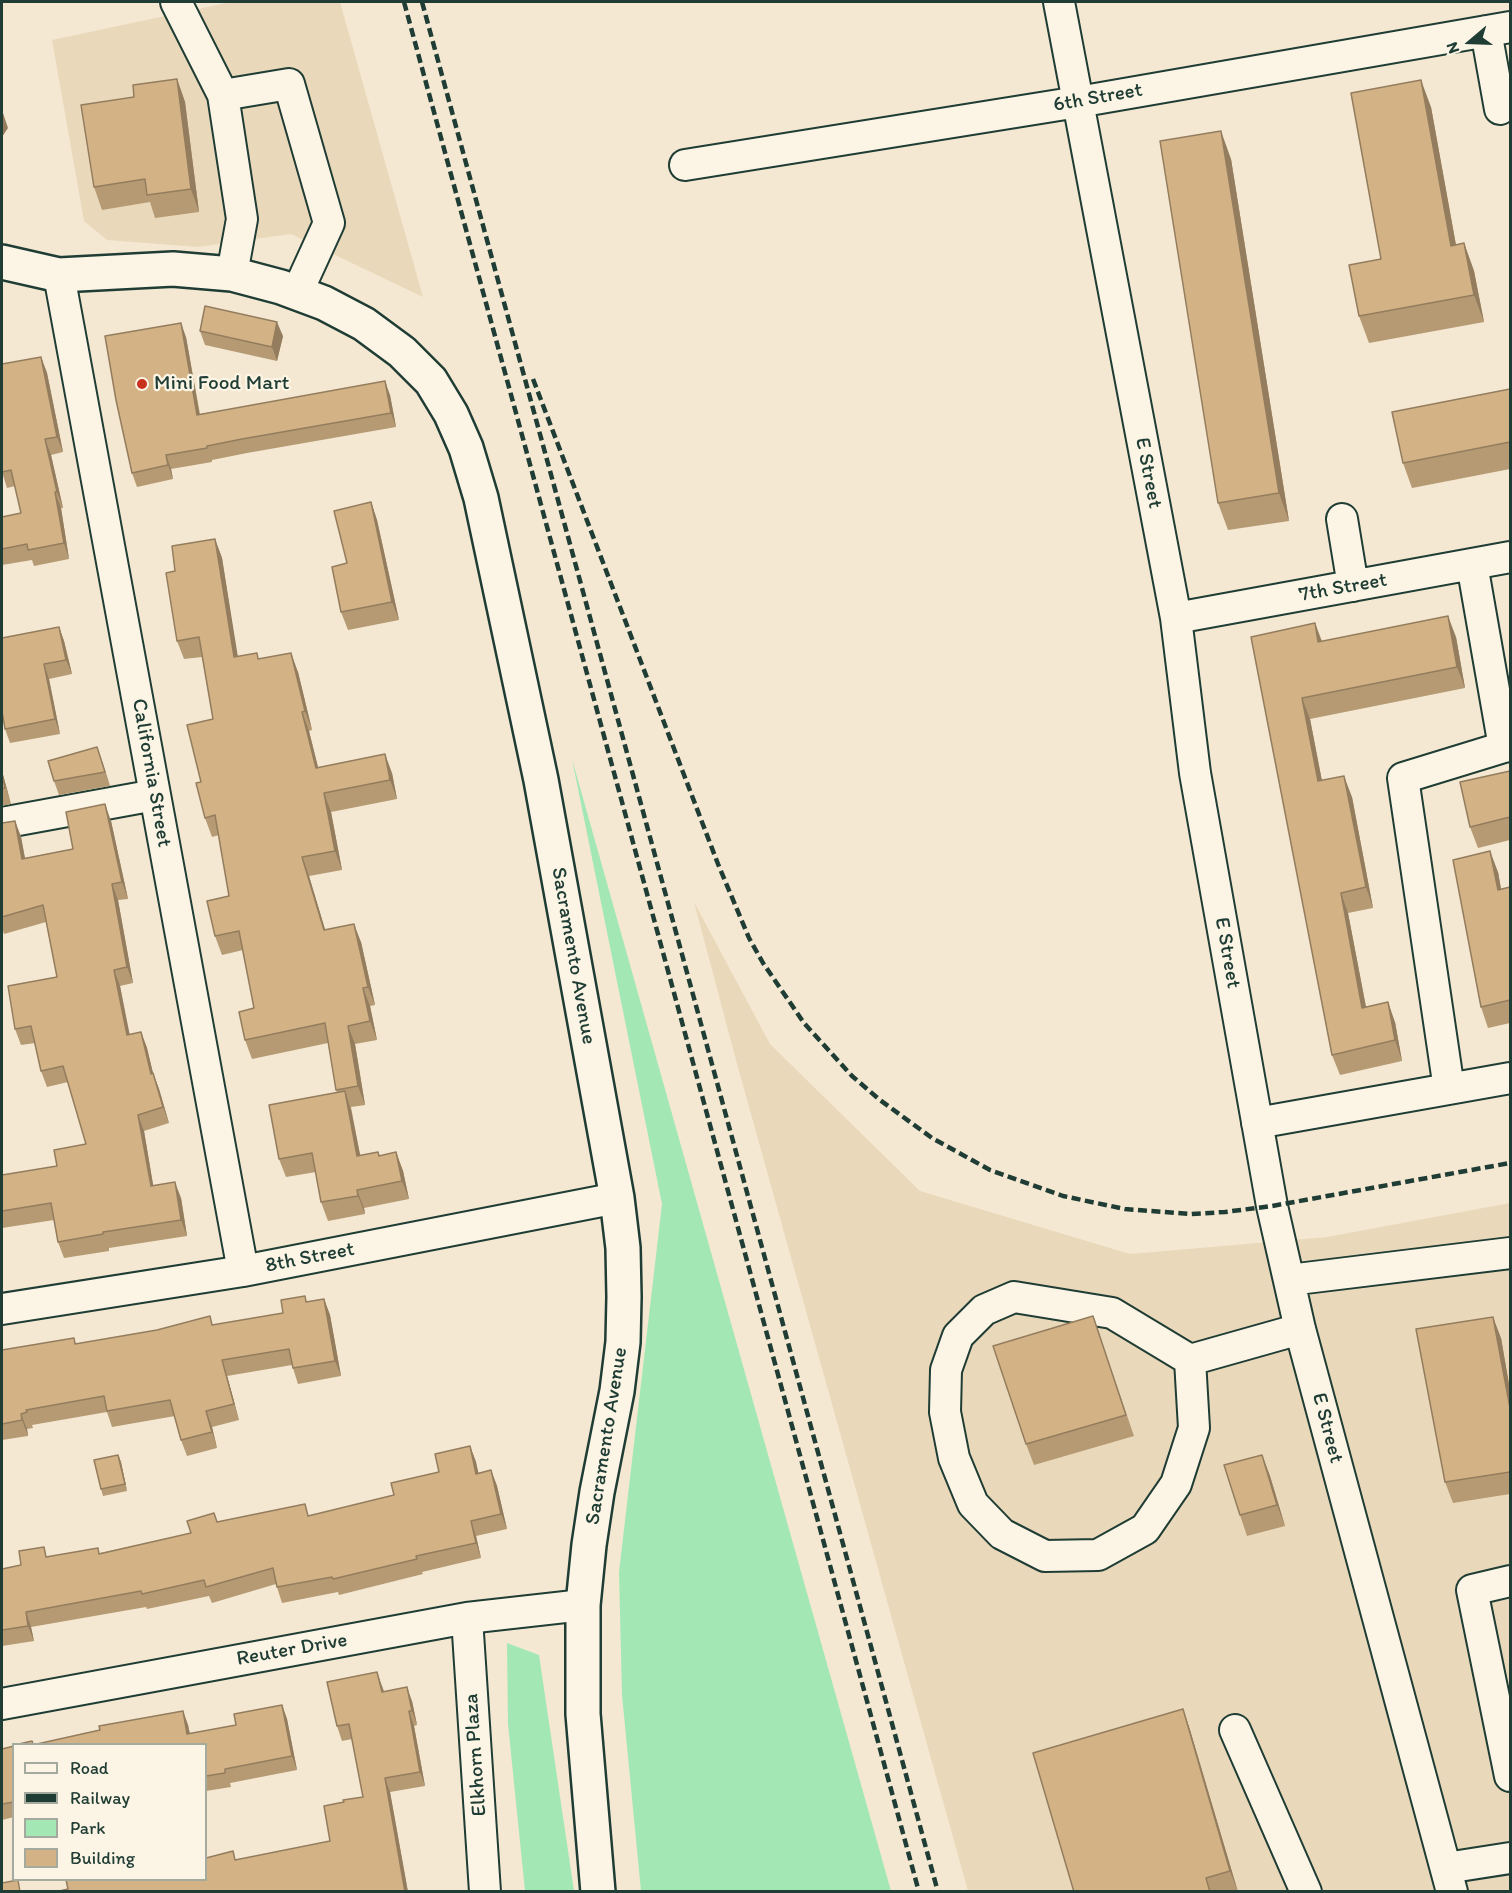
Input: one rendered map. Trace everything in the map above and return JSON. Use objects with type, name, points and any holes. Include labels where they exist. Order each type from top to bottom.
[{"type":"main road","points":[[2,262],[59,275]]},
{"type":"main road","name":"Sacramento Avenue","points":[[59,275],[174,269],[232,274],[262,281],[324,303],[364,324],[402,352],[431,381],[451,414],[466,448],[488,531],[541,780],[618,1198],[623,1248],[623,1342],[617,1391],[589,1545],[584,1605],[583,1714],[598,1892]]},
{"type":"street","points":[[176,2],[223,95],[242,219],[232,274]]},
{"type":"street","name":"E Street","points":[[1059,2],[1176,618],[1195,773],[1272,1206],[1300,1329],[1449,1880]]},
{"type":"street","points":[[1498,29],[1500,109]]},
{"type":"street","name":"6th Street","points":[[685,165],[1078,102],[1498,29]]},
{"type":"street","points":[[223,95],[289,84],[328,223],[297,293]]},
{"type":"street","name":"California Street","points":[[59,275],[243,1271]]},
{"type":"street","points":[[1342,519],[1353,586]]},
{"type":"street","name":"7th Street","points":[[1176,618],[1510,557]]},
{"type":"street","points":[[1449,1089],[1403,778],[1507,747],[1472,564]]},
{"type":"street","points":[[2,823],[154,795]]},
{"type":"street","points":[[1257,1122],[1510,1078]]},
{"type":"street","name":"8th Street","points":[[2,1309],[243,1271],[618,1198]]},
{"type":"street","points":[[1289,1280],[1510,1254]]},
{"type":"street","points":[[1191,1360],[1194,1428],[1176,1484],[1145,1529],[1098,1555],[1045,1556],[1002,1534],[973,1504],[954,1458],[945,1412],[946,1370],[958,1336],[984,1310],[1014,1297],[1112,1313],[1191,1360],[1300,1329]]},
{"type":"street","points":[[1510,1581],[1472,1590],[1510,1776]]},
{"type":"street","name":"Reuter Drive","points":[[2,1704],[466,1618],[584,1605]]},
{"type":"street","name":"Elkhorn Plaza","points":[[466,1618],[485,1892]]},
{"type":"street","points":[[1235,1730],[1306,1892]]},
{"type":"street","points":[[1449,1880],[1510,1858]]},
{"type":"shaded area","points":[[231,2],[340,2],[423,297],[291,234],[198,247],[107,240],[84,221],[52,40]]},
{"type":"shaded area","points":[[694,902],[770,1044],[920,1191],[1130,1254],[1327,1237],[1510,1203],[1510,1891],[968,1891],[737,1064]]},
{"type":"green space","points":[[572,759],[891,1891],[641,1891],[622,1695],[619,1572],[662,1204]]},
{"type":"green space","points":[[507,1643],[539,1655],[574,1891],[525,1891],[508,1724]]},
{"type":"building","points":[[177,79],[191,189],[147,195],[145,179],[94,187],[81,105],[134,97],[133,85]]},
{"type":"building","points":[[1421,80],[1451,246],[1464,243],[1474,295],[1359,316],[1349,265],[1381,259],[1351,93]]},
{"type":"building","points":[[1221,131],[1279,493],[1218,503],[1160,141]]},
{"type":"building","points":[[205,306],[277,322],[272,347],[200,331]]},
{"type":"building","points":[[181,323],[197,415],[385,381],[391,413],[166,455],[168,465],[132,473],[105,336]]},
{"type":"building","points":[[41,357],[57,437],[45,439],[57,492],[55,492],[64,543],[28,550],[27,544],[2,549],[2,517],[21,513],[11,470],[2,472],[2,364]]},
{"type":"building","points":[[1510,389],[1510,442],[1403,463],[1392,412]]},
{"type":"building","points":[[371,502],[392,602],[341,612],[332,567],[347,563],[334,511]]},
{"type":"building","points":[[215,539],[234,657],[257,653],[258,659],[291,653],[316,768],[385,754],[390,780],[324,793],[335,851],[302,857],[324,930],[354,924],[368,987],[363,988],[370,1021],[348,1026],[358,1086],[336,1090],[325,1023],[245,1040],[239,1012],[254,1008],[239,931],[215,936],[207,901],[229,896],[215,815],[205,818],[196,783],[201,782],[187,725],[213,719],[199,637],[177,641],[166,573],[175,571],[172,546]]},
{"type":"building","points":[[1448,616],[1457,667],[1302,698],[1318,781],[1344,776],[1366,887],[1341,893],[1362,1008],[1388,1002],[1395,1040],[1332,1055],[1251,637],[1315,623],[1318,642]]},
{"type":"building","points":[[59,627],[66,660],[44,664],[55,719],[5,729],[2,711],[2,638]]},
{"type":"building","points":[[97,747],[105,772],[54,781],[48,761]]},
{"type":"building","points":[[1510,771],[1510,817],[1470,827],[1460,782]]},
{"type":"building","points":[[105,804],[122,882],[112,884],[127,967],[114,970],[127,1035],[141,1032],[151,1074],[153,1073],[163,1107],[138,1115],[151,1186],[175,1182],[181,1220],[103,1232],[103,1234],[58,1242],[51,1203],[2,1211],[2,1175],[57,1166],[54,1150],[86,1144],[63,1066],[41,1071],[31,1026],[15,1029],[8,986],[57,977],[43,905],[2,917],[2,823],[15,821],[22,859],[73,849],[66,812]]},
{"type":"building","points":[[1490,851],[1498,890],[1510,887],[1510,1000],[1481,1007],[1453,860]]},
{"type":"building","points":[[345,1091],[357,1156],[378,1152],[379,1156],[396,1152],[402,1181],[357,1190],[358,1196],[321,1202],[312,1153],[279,1159],[269,1105]]},
{"type":"building","points":[[305,1296],[306,1302],[324,1299],[335,1361],[293,1368],[289,1349],[222,1360],[234,1404],[206,1411],[212,1432],[181,1440],[170,1400],[107,1411],[104,1396],[26,1410],[27,1412],[21,1414],[22,1420],[2,1424],[2,1350],[74,1338],[75,1344],[157,1330],[210,1316],[212,1325],[283,1313],[281,1300]]},
{"type":"building","points":[[1093,1316],[1126,1415],[1026,1444],[993,1346]]},
{"type":"building","points":[[1493,1317],[1510,1408],[1510,1472],[1445,1482],[1416,1329]]},
{"type":"building","points":[[470,1446],[476,1474],[491,1470],[501,1514],[471,1521],[476,1543],[416,1556],[417,1559],[333,1579],[332,1577],[277,1587],[273,1568],[206,1587],[204,1580],[142,1594],[141,1591],[26,1612],[28,1626],[2,1630],[2,1569],[21,1565],[19,1551],[44,1547],[46,1557],[98,1548],[99,1554],[191,1533],[187,1521],[214,1513],[217,1522],[305,1504],[308,1516],[394,1495],[391,1483],[439,1472],[435,1454]]},
{"type":"building","points":[[118,1455],[125,1484],[101,1489],[94,1460]]},
{"type":"building","points":[[1262,1455],[1277,1505],[1240,1515],[1224,1465]]},
{"type":"building","points":[[377,1672],[382,1692],[407,1687],[420,1772],[385,1778],[405,1892],[55,1892],[68,1889],[66,1881],[207,1881],[207,1858],[233,1851],[235,1860],[330,1841],[324,1806],[363,1797],[349,1724],[337,1726],[327,1682]]},
{"type":"building","points":[[282,1705],[292,1756],[225,1769],[225,1773],[207,1776],[207,1743],[42,1743],[100,1730],[99,1726],[183,1711],[187,1734],[236,1725],[234,1714]]},
{"type":"building","points":[[1183,1709],[1230,1871],[1206,1878],[1210,1892],[1074,1892],[1033,1753]]},
{"type":"building","points":[[12,1746],[12,1802],[2,1804],[2,1749]]},
{"type":"building","points":[[18,1881],[20,1892],[2,1892],[2,1883]]},
{"type":"railway","points":[[404,2],[919,1892]]},
{"type":"railway","points":[[422,2],[938,1892]]},
{"type":"railway","points":[[533,379],[718,864],[749,938],[763,963],[804,1023],[852,1076],[880,1100],[932,1138],[990,1170],[1063,1196],[1125,1209],[1191,1214],[1225,1212],[1272,1206],[1510,1163]]},
{"type":"place","name":"Mini Food Mart","points":[[142,384]]}]
